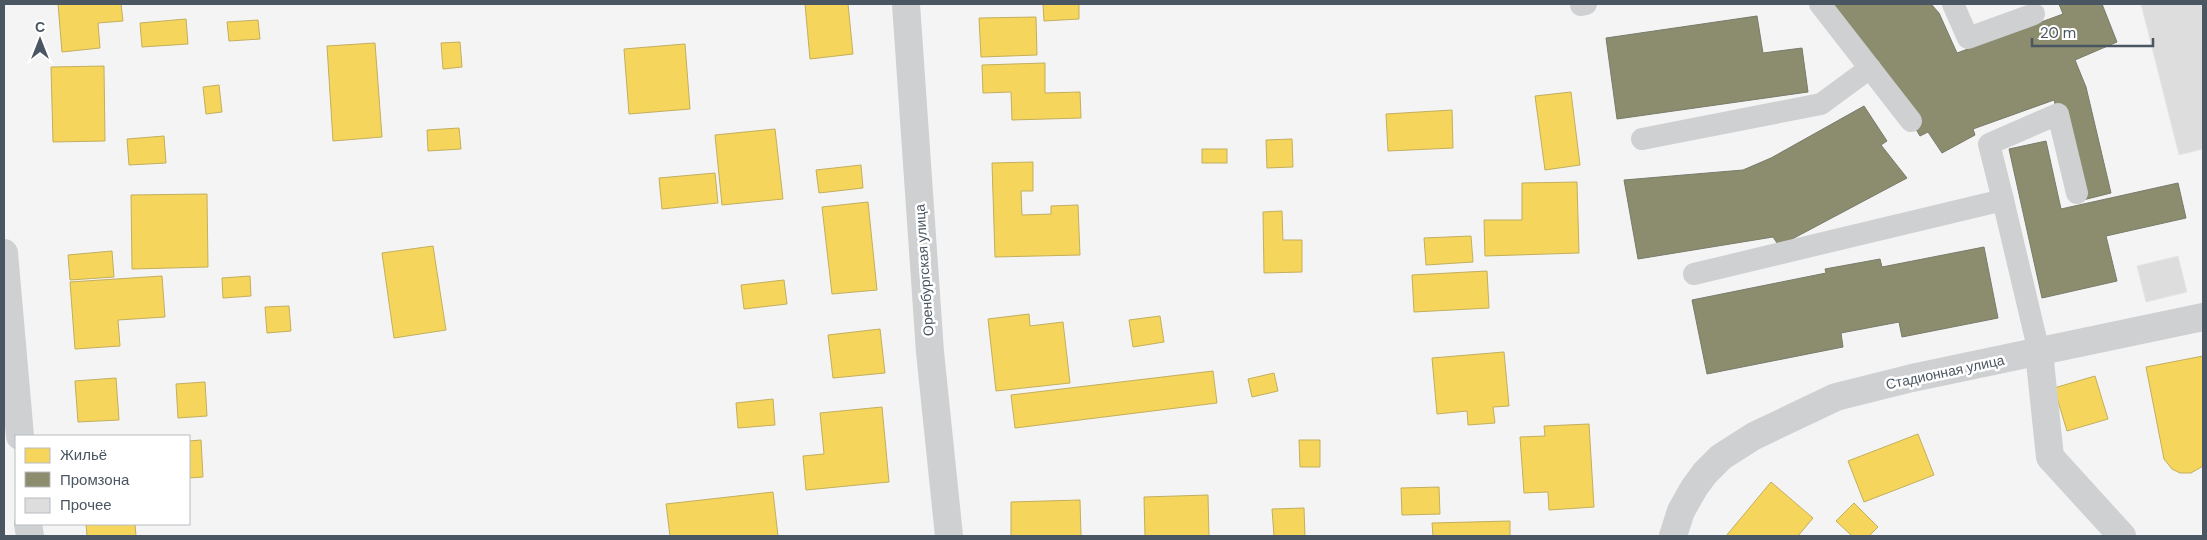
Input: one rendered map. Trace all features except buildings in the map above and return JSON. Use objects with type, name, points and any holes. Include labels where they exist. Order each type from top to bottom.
[{"type":"street","name":"Оренбургская улица","points":[[906,4],[930,352],[949,536]]},
{"type":"street","points":[[4,253],[20,435]]},
{"type":"street","name":"Стадионная улица","points":[[1673,536],[1681,511],[1705,473],[1721,457],[1754,436],[1836,397],[1912,378],[2203,317]]},
{"type":"street","points":[[2039,352],[2050,457],[2122,536]]},
{"type":"lane","points":[[1820,4],[1911,121]]},
{"type":"lane","points":[[1953,4],[1968,38],[2034,14]]},
{"type":"lane","points":[[1642,139],[1821,104],[1870,68]]},
{"type":"lane","points":[[2039,352],[1989,144],[2058,114],[2077,193]]},
{"type":"lane","points":[[1694,274],[2003,200]]}]
